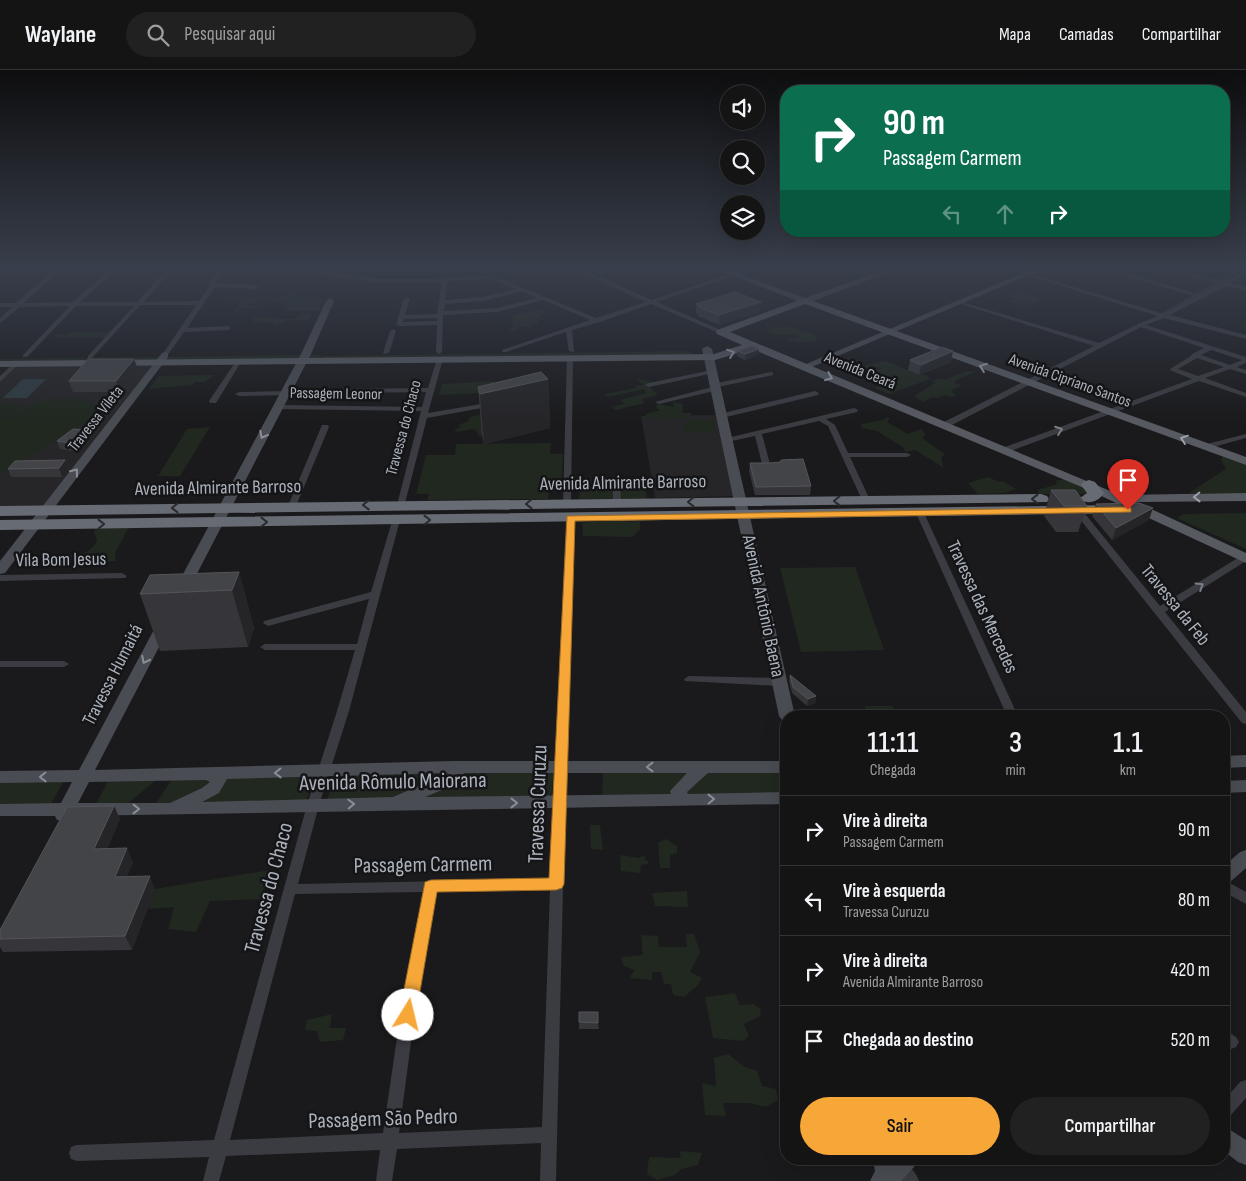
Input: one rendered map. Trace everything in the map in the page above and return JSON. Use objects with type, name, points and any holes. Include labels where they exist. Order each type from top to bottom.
[{"type":"highway","name":"Avenida Almirante Barroso","points":[[568,511],[617,503],[742,509],[920,513],[1085,498],[1139,508]]},
{"type":"highway","name":"Avenida Almirante Barroso","points":[[0,525],[216,523],[398,513],[742,509],[866,500],[1118,498]]},
{"type":"highway","name":"Avenida Almirante Barroso","points":[[0,511],[292,506],[398,513]]},
{"type":"main road","points":[[721,332],[757,319]]},
{"type":"main road","name":"Avenida Cipriano Santos","points":[[854,319],[1246,461]]},
{"type":"main road","name":"Avenida Ceará","points":[[721,332],[1005,450],[1085,498]]},
{"type":"main road","points":[[708,353],[739,339]]},
{"type":"main road","points":[[0,356],[21,360],[163,359],[280,354],[326,361],[439,356],[571,354],[708,353],[721,356],[752,345]]},
{"type":"main road","points":[[0,364],[21,360],[90,357],[238,362],[266,361],[338,353],[439,356],[504,351],[571,354]]},
{"type":"main road","points":[[326,361],[320,359],[320,356],[338,353]]},
{"type":"main road","points":[[266,361],[282,359],[286,356],[280,354]]},
{"type":"main road","name":"Avenida Almirante Barroso","points":[[1118,498],[1246,497]]},
{"type":"main road","points":[[1118,498],[1245,558]]},
{"type":"street","points":[[0,380],[61,319]]},
{"type":"street","points":[[90,357],[125,319]]},
{"type":"street","name":"Travessa Vileta","points":[[0,570],[163,359],[191,319]]},
{"type":"street","name":"Travessa Humaitá","points":[[53,834],[86,776],[224,507],[304,357],[322,319]]},
{"type":"street","points":[[400,319],[399,324],[430,319]]},
{"type":"street","name":"Travessa do Chaco","points":[[211,1181],[292,890],[313,805],[361,647],[398,513],[439,356],[441,319]]},
{"type":"street","points":[[593,319],[598,321]]},
{"type":"street","points":[[504,351],[604,319]]},
{"type":"street","name":"Avenida Ceará","points":[[690,319],[721,332]]},
{"type":"street","points":[[804,367],[918,319]]},
{"type":"street","points":[[1014,319],[1101,346]]},
{"type":"street","points":[[946,425],[1154,319]]},
{"type":"street","points":[[1176,319],[1243,337],[1232,349]]},
{"type":"street","points":[[1140,325],[1209,348],[1232,349],[1246,360]]},
{"type":"street","points":[[183,330],[228,328]]},
{"type":"street","name":"Travessa Curuzu","points":[[548,1181],[568,511],[571,354],[569,330]]},
{"type":"street","points":[[386,353],[393,332]]},
{"type":"street","points":[[1209,348],[1194,355],[1173,369],[1246,396]]},
{"type":"street","name":"Avenida Antônio Baena","points":[[708,353],[719,417],[727,440],[785,710]]},
{"type":"street","points":[[1194,355],[1246,372]]},
{"type":"street","points":[[1005,450],[1246,360]]},
{"type":"street","points":[[213,401],[238,362]]},
{"type":"street","points":[[649,385],[712,372]]},
{"type":"street","points":[[660,402],[771,374]]},
{"type":"street","points":[[346,390],[430,390]]},
{"type":"street","points":[[239,394],[285,393]]},
{"type":"street","points":[[719,417],[815,393]]},
{"type":"street","name":"Passagem Leonor","points":[[277,407],[424,412],[498,404]]},
{"type":"street","points":[[727,440],[854,410]]},
{"type":"street","points":[[820,418],[831,425],[866,500]]},
{"type":"street","points":[[292,506],[325,427]]},
{"type":"street","points":[[758,433],[767,468]]},
{"type":"street","points":[[1211,448],[1246,436]]},
{"type":"street","points":[[1211,448],[1230,443],[1246,442]]},
{"type":"street","points":[[846,455],[907,455]]},
{"type":"street","points":[[616,478],[617,503]]},
{"type":"street","name":"Travessa da Feb","points":[[1085,498],[1158,612],[1246,720]]},
{"type":"street","name":"Travessa das Mercedes","points":[[920,513],[1010,710]]},
{"type":"street","points":[[1158,612],[1245,558]]},
{"type":"street","name":"Vila Bom Jesus","points":[[0,578],[122,576]]},
{"type":"street","points":[[268,623],[376,594]]},
{"type":"street","points":[[265,647],[361,647]]},
{"type":"street","points":[[0,664],[64,664]]},
{"type":"street","points":[[689,679],[779,682]]},
{"type":"street","points":[[1230,762],[1246,761]]},
{"type":"street","points":[[393,802],[453,779],[458,774],[454,767]]},
{"type":"street","name":"Avenida Rômulo Maiorana","points":[[0,777],[324,772],[454,767],[780,767]]},
{"type":"street","points":[[682,800],[678,791],[704,767]]},
{"type":"street","points":[[170,808],[215,789],[220,780],[209,774]]},
{"type":"street","points":[[1230,787],[1246,786]]},
{"type":"street","name":"Avenida Rômulo Maiorana","points":[[0,810],[393,802],[559,803],[780,798]]},
{"type":"street","points":[[1230,872],[1246,857]]},
{"type":"street","name":"Passagem Carmem","points":[[292,890],[556,884]]},
{"type":"street","points":[[384,1181],[410,997],[431,886]]},
{"type":"street","points":[[1230,889],[1246,899]]},
{"type":"street","points":[[1230,1104],[1246,1087]]},
{"type":"street","name":"Passagem São Pedro","points":[[77,1153],[549,1135]]},
{"type":"street","points":[[1230,1142],[1246,1154]]},
{"type":"shaded area","points":[[253,319],[308,319],[284,321],[282,324],[273,325],[274,321],[269,323],[252,322]]},
{"type":"shaded area","points":[[512,319],[543,319],[546,320],[537,319],[539,323],[529,325],[533,327],[521,327],[514,331],[509,330],[513,324]]},
{"type":"shaded area","points":[[789,326],[815,335],[817,339],[794,342],[786,340],[800,337],[792,334],[766,332],[774,327],[785,328]]},
{"type":"shaded area","points":[[109,329],[113,330],[106,338],[53,337],[56,334],[68,335],[71,332],[107,332]]},
{"type":"shaded area","points":[[686,351],[691,353],[691,355],[320,359],[322,356]]},
{"type":"shaded area","points":[[321,355],[318,359],[0,363],[0,359]]},
{"type":"shaded area","points":[[882,361],[889,362],[919,375],[926,375],[930,379],[889,394],[875,388],[889,382],[871,372],[882,368],[872,366],[866,371],[859,368]]},
{"type":"shaded area","points":[[160,362],[45,509],[0,511],[0,382],[17,366]]},
{"type":"shaded area","points":[[967,371],[975,372],[956,380],[955,383],[962,385],[951,390],[955,395],[952,397],[945,395],[937,398],[932,397],[923,402],[914,396],[935,383],[931,381],[942,378],[944,380]]},
{"type":"shaded area","points":[[214,375],[205,382],[195,382],[193,385],[149,389],[159,376]]},
{"type":"shaded area","points":[[23,379],[46,379],[27,398],[3,398]]},
{"type":"shaded area","points":[[637,379],[652,382],[647,384],[658,395],[642,399],[645,403],[616,410],[612,407],[624,404],[621,400],[646,393],[644,389],[608,397],[605,394],[643,385]]},
{"type":"shaded area","points":[[494,381],[495,385],[481,393],[439,395],[442,384]]},
{"type":"shaded area","points":[[70,398],[89,402],[97,411],[91,419],[0,474],[0,420],[41,401]]},
{"type":"shaded area","points":[[7,402],[26,405],[0,419],[0,406]]},
{"type":"shaded area","points":[[674,402],[683,404],[682,413],[691,413],[692,418],[646,418],[646,414],[660,410],[656,408],[657,404],[674,407]]},
{"type":"shaded area","points":[[508,411],[517,426],[482,436],[479,436],[476,430],[472,429],[458,432],[454,430],[461,426],[458,425],[469,421],[468,419],[473,416]]},
{"type":"shaded area","points":[[717,415],[734,496],[655,498],[641,416]]},
{"type":"shaded area","points":[[887,417],[890,419],[887,422],[908,434],[921,429],[926,435],[922,438],[943,453],[944,455],[941,458],[944,468],[915,450],[905,452],[904,448],[877,431],[862,428],[861,424],[882,420]]},
{"type":"shaded area","points":[[713,419],[717,433],[685,432],[683,421]]},
{"type":"shaded area","points":[[210,427],[180,476],[158,476],[187,429]]},
{"type":"shaded area","points":[[551,443],[550,454],[563,454],[561,492],[549,492],[548,499],[427,500],[429,494],[416,494],[426,455],[455,455],[456,444]]},
{"type":"shaded area","points":[[1223,456],[1246,463],[1246,494],[1189,493],[1226,469],[1221,460]]},
{"type":"shaded area","points":[[988,477],[999,482],[1003,481],[1016,489],[1004,493],[978,494],[968,483]]},
{"type":"shaded area","points":[[614,479],[614,499],[579,499],[581,480]]},
{"type":"shaded area","points":[[644,479],[647,499],[618,499],[618,480]]},
{"type":"shaded area","points":[[1065,479],[1084,484],[1089,492],[1083,494],[1038,494],[1038,490],[1057,484],[1056,481]]},
{"type":"shaded area","points":[[1246,513],[1246,549],[1177,518],[1183,514]]},
{"type":"shaded area","points":[[623,519],[625,522],[640,521],[640,530],[632,537],[583,536],[582,523]]},
{"type":"shaded area","points":[[129,527],[115,553],[116,561],[88,563],[65,560],[67,555],[81,554],[91,549],[97,541],[94,532],[96,528]]},
{"type":"shaded area","points":[[855,567],[884,650],[801,652],[780,568]]},
{"type":"shaded area","points":[[865,706],[893,706],[895,710],[866,710]]},
{"type":"shaded area","points":[[780,770],[780,795],[602,798],[603,771]]},
{"type":"shaded area","points":[[554,772],[551,801],[327,801],[334,775]]},
{"type":"shaded area","points":[[313,777],[306,803],[155,805],[172,779]]},
{"type":"shaded area","points":[[109,779],[156,780],[125,806],[95,806]]},
{"type":"shaded area","points":[[0,782],[63,782],[50,806],[0,807]]},
{"type":"shaded area","points":[[590,825],[600,825],[603,850],[591,849]]},
{"type":"shaded area","points":[[666,839],[677,846],[677,853],[670,855],[670,868],[660,868],[658,843]]},
{"type":"shaded area","points":[[620,855],[639,858],[645,855],[645,860],[648,861],[648,864],[641,865],[640,873],[621,871]]},
{"type":"shaded area","points":[[270,870],[260,899],[210,901],[196,932],[168,929],[174,907],[148,909],[155,889]]},
{"type":"shaded area","points":[[687,891],[688,907],[655,906],[652,893]]},
{"type":"shaded area","points":[[686,934],[694,934],[700,952],[690,972],[702,978],[698,985],[684,997],[673,995],[671,984],[664,984],[661,972],[652,972],[652,980],[630,978],[634,970],[624,966],[621,957],[643,955],[641,935],[658,936],[659,947],[687,947]]},
{"type":"shaded area","points":[[735,993],[740,1005],[753,1004],[761,1009],[760,1016],[744,1024],[749,1036],[743,1041],[713,1038],[705,997]]},
{"type":"shaded area","points":[[332,1014],[330,1028],[346,1028],[343,1040],[320,1042],[317,1031],[305,1030],[307,1020]]},
{"type":"shaded area","points":[[728,1054],[745,1067],[757,1071],[762,1086],[776,1089],[778,1100],[766,1107],[750,1103],[723,1103],[726,1116],[705,1115],[702,1083],[716,1086],[714,1058]]},
{"type":"shaded area","points":[[679,1151],[702,1153],[698,1165],[681,1169],[675,1175],[657,1180],[647,1174],[649,1157],[681,1158]]},
{"type":"building","points":[[752,346],[759,349],[745,354],[737,351]]},
{"type":"building","points":[[942,347],[953,351],[921,365],[910,360]]},
{"type":"building","points":[[88,359],[134,359],[116,381],[69,381]]},
{"type":"building","points":[[541,372],[548,379],[480,394],[478,387]]},
{"type":"building","points":[[73,429],[88,430],[71,443],[57,441]]},
{"type":"building","points":[[803,459],[811,486],[756,487],[750,463]]},
{"type":"building","points":[[65,460],[59,468],[8,469],[15,461]]},
{"type":"building","points":[[1051,490],[1075,490],[1087,506],[1064,506]]},
{"type":"building","points":[[1139,503],[1153,508],[1116,528],[1096,504]]},
{"type":"building","points":[[239,572],[232,590],[140,594],[150,575]]},
{"type":"building","points":[[790,675],[816,696],[808,699],[793,687]]},
{"type":"building","points":[[114,806],[94,849],[127,848],[115,877],[150,876],[125,936],[0,939],[0,930],[67,807]]},
{"type":"building","points":[[579,1012],[598,1012],[598,1023],[579,1022]]},
{"type":"route","points":[[408,1015],[431,886],[556,884],[570,518],[1128,510]]}]
